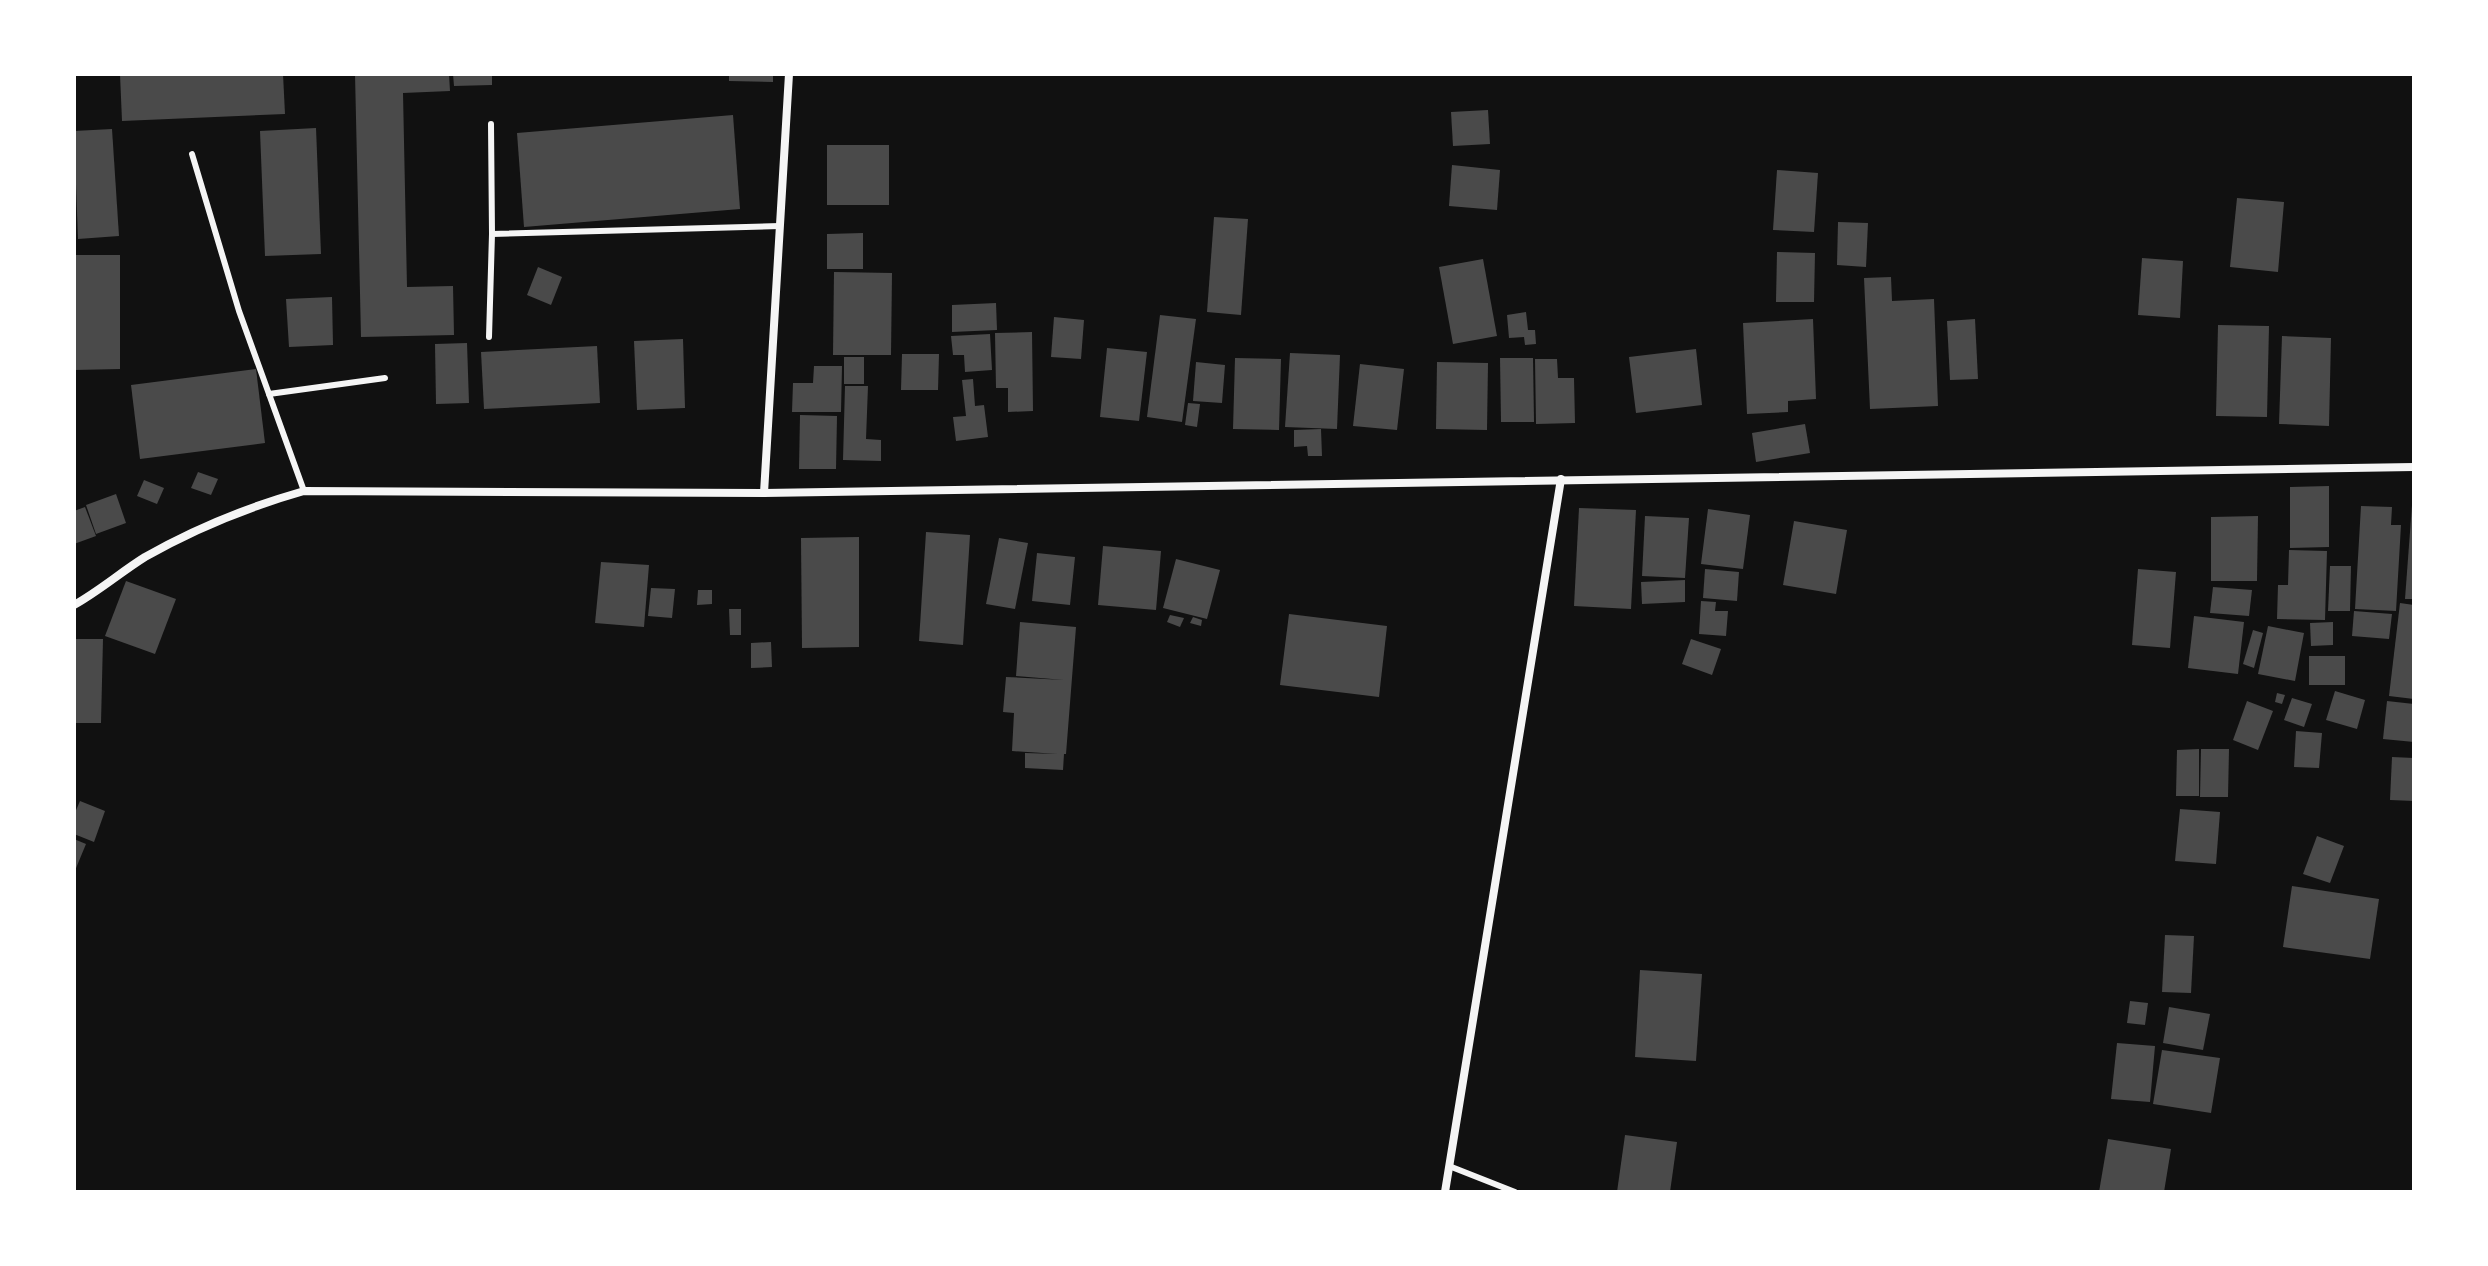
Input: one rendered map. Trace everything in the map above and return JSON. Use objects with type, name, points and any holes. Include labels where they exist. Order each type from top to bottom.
[{"type":"street","points":[[764,493],[789,74]]},
{"type":"street","points":[[74,605],[143,559],[198,530],[249,507],[304,491],[764,493],[2414,467]]},
{"type":"street","points":[[1445,1192],[1561,479]]},
{"type":"lane","points":[[489,337],[491,124]]},
{"type":"lane","points":[[192,154],[239,311],[304,491]]},
{"type":"lane","points":[[492,234],[780,226]]},
{"type":"lane","points":[[269,394],[385,378]]},
{"type":"lane","points":[[1449,1166],[1515,1192]]},
{"type":"building","points":[[120,74],[283,74],[285,114],[122,121]]},
{"type":"building","points":[[355,74],[449,74],[450,91],[403,93],[407,287],[453,286],[454,335],[361,337]]},
{"type":"building","points":[[453,74],[492,74],[492,85],[454,86]]},
{"type":"building","points":[[729,74],[773,74],[773,82],[729,81]]},
{"type":"building","points":[[1488,110],[1490,144],[1453,146],[1451,112]]},
{"type":"building","points":[[733,115],[740,209],[524,227],[517,133]]},
{"type":"building","points":[[316,128],[321,254],[265,256],[260,131]]},
{"type":"building","points":[[112,129],[119,236],[78,239],[74,131]]},
{"type":"building","points":[[827,145],[889,145],[889,205],[827,205]]},
{"type":"building","points":[[1452,165],[1500,170],[1497,210],[1449,206]]},
{"type":"building","points":[[1777,170],[1818,173],[1814,232],[1773,230]]},
{"type":"building","points":[[2237,198],[2284,202],[2278,272],[2230,267]]},
{"type":"building","points":[[1214,217],[1248,219],[1241,315],[1207,312]]},
{"type":"building","points":[[1838,222],[1868,223],[1866,267],[1837,265]]},
{"type":"building","points":[[863,233],[863,269],[827,269],[827,234]]},
{"type":"building","points":[[1777,252],[1815,253],[1814,302],[1776,302]]},
{"type":"building","points":[[74,255],[120,255],[120,369],[74,370]]},
{"type":"building","points":[[2142,258],[2183,261],[2180,318],[2138,315]]},
{"type":"building","points":[[1483,259],[1497,336],[1453,344],[1439,267]]},
{"type":"building","points":[[538,267],[562,277],[551,305],[527,295]]},
{"type":"building","points":[[834,272],[892,273],[891,355],[833,355]]},
{"type":"building","points":[[1891,277],[1892,301],[1934,299],[1938,406],[1870,409],[1864,278]]},
{"type":"building","points":[[332,297],[333,345],[289,347],[286,299]]},
{"type":"building","points":[[996,303],[997,330],[952,332],[952,305]]},
{"type":"building","points":[[1526,312],[1528,330],[1535,330],[1536,344],[1525,345],[1524,337],[1509,338],[1507,315]]},
{"type":"building","points":[[1160,315],[1196,319],[1182,422],[1147,417]]},
{"type":"building","points":[[1054,317],[1084,320],[1081,359],[1051,357]]},
{"type":"building","points":[[1813,319],[1816,399],[1788,401],[1788,412],[1747,414],[1743,323]]},
{"type":"building","points":[[1975,319],[1978,379],[1950,380],[1947,321]]},
{"type":"building","points":[[2218,325],[2269,326],[2267,417],[2216,416]]},
{"type":"building","points":[[1032,332],[1033,411],[1008,412],[1008,388],[996,388],[995,333]]},
{"type":"building","points":[[990,334],[992,370],[965,372],[964,355],[953,355],[951,336]]},
{"type":"building","points":[[2282,336],[2331,338],[2329,426],[2279,424]]},
{"type":"building","points":[[683,339],[685,408],[637,410],[634,341]]},
{"type":"building","points":[[467,343],[469,403],[436,404],[435,344]]},
{"type":"building","points":[[597,346],[600,403],[484,409],[481,352]]},
{"type":"building","points":[[1107,348],[1147,352],[1139,421],[1100,417]]},
{"type":"building","points":[[1696,349],[1702,405],[1636,413],[1629,357]]},
{"type":"building","points":[[1290,353],[1340,355],[1337,429],[1285,427]]},
{"type":"building","points":[[902,354],[939,354],[938,390],[901,390]]},
{"type":"building","points":[[844,357],[864,357],[864,384],[844,384]]},
{"type":"building","points":[[1235,358],[1281,359],[1279,430],[1233,429]]},
{"type":"building","points":[[1500,358],[1533,358],[1534,422],[1501,422]]},
{"type":"building","points":[[1535,359],[1557,359],[1558,378],[1574,378],[1575,423],[1536,424]]},
{"type":"building","points":[[1196,362],[1225,365],[1222,403],[1193,401]]},
{"type":"building","points":[[1437,362],[1488,363],[1487,430],[1436,429]]},
{"type":"building","points":[[1360,364],[1404,369],[1397,430],[1353,426]]},
{"type":"building","points":[[814,366],[842,366],[841,412],[792,412],[793,383],[813,383]]},
{"type":"building","points":[[256,369],[265,443],[140,459],[131,385]]},
{"type":"building","points":[[973,379],[975,406],[984,405],[988,437],[956,441],[953,417],[966,416],[962,380]]},
{"type":"building","points":[[845,386],[868,386],[866,439],[881,440],[881,461],[843,460]]},
{"type":"building","points":[[1188,403],[1200,404],[1197,427],[1185,425]]},
{"type":"building","points":[[800,415],[837,416],[836,469],[799,469]]},
{"type":"building","points":[[1805,424],[1810,453],[1756,462],[1752,433]]},
{"type":"building","points":[[1321,429],[1322,456],[1308,456],[1307,446],[1294,447],[1294,430]]},
{"type":"building","points":[[198,472],[218,479],[211,495],[191,488]]},
{"type":"building","points":[[144,480],[164,488],[157,504],[137,496]]},
{"type":"building","points":[[2329,486],[2329,547],[2290,548],[2290,487]]},
{"type":"building","points":[[116,494],[126,523],[96,534],[86,505]]},
{"type":"building","points":[[2412,505],[2414,599],[2405,599]]},
{"type":"building","points":[[2361,506],[2392,507],[2391,525],[2401,525],[2396,611],[2355,609]]},
{"type":"building","points":[[85,507],[96,536],[74,544],[74,511]]},
{"type":"building","points":[[1579,508],[1636,510],[1631,609],[1574,606]]},
{"type":"building","points":[[1708,509],[1750,515],[1743,569],[1701,564]]},
{"type":"building","points":[[1645,516],[1689,518],[1685,578],[1642,576]]},
{"type":"building","points":[[2258,516],[2257,581],[2211,581],[2211,517]]},
{"type":"building","points":[[1794,521],[1847,530],[1836,594],[1783,585]]},
{"type":"building","points":[[926,532],[970,535],[963,645],[919,641]]},
{"type":"building","points":[[859,537],[859,647],[802,648],[801,538]]},
{"type":"building","points":[[999,538],[1028,543],[1015,609],[986,604]]},
{"type":"building","points":[[1103,546],[1161,551],[1156,610],[1098,605]]},
{"type":"building","points":[[2289,550],[2327,551],[2325,620],[2277,619],[2278,585],[2288,585]]},
{"type":"building","points":[[1037,553],[1075,557],[1070,605],[1032,601]]},
{"type":"building","points":[[1176,559],[1220,570],[1207,619],[1163,608]]},
{"type":"building","points":[[601,562],[649,565],[644,627],[595,623]]},
{"type":"building","points":[[2330,566],[2351,566],[2350,611],[2328,611]]},
{"type":"building","points":[[1705,569],[1739,572],[1737,601],[1703,598]]},
{"type":"building","points":[[2138,569],[2176,572],[2170,648],[2132,645]]},
{"type":"building","points":[[1685,580],[1685,602],[1642,604],[1641,582]]},
{"type":"building","points":[[126,581],[176,599],[155,654],[105,636]]},
{"type":"building","points":[[2213,587],[2252,590],[2249,616],[2210,613]]},
{"type":"building","points":[[651,588],[675,589],[672,618],[648,616]]},
{"type":"building","points":[[698,590],[712,590],[712,604],[697,605]]},
{"type":"building","points":[[1701,601],[1716,602],[1715,611],[1728,611],[1726,636],[1699,634]]},
{"type":"building","points":[[2400,603],[2414,605],[2414,699],[2389,696]]},
{"type":"building","points":[[729,609],[741,609],[741,635],[730,635]]},
{"type":"building","points":[[2354,611],[2392,614],[2389,639],[2352,636]]},
{"type":"building","points":[[1289,614],[1387,626],[1379,697],[1280,685]]},
{"type":"building","points":[[1170,615],[1184,618],[1180,627],[1167,622]]},
{"type":"building","points":[[2194,616],[2244,622],[2238,674],[2188,668]]},
{"type":"building","points":[[1193,617],[1202,620],[1201,626],[1190,623]]},
{"type":"building","points":[[1020,622],[1076,627],[1063,770],[1025,768],[1025,753],[1058,754],[1012,751],[1014,713],[1003,712],[1006,677],[1064,680],[1016,676]]},
{"type":"building","points":[[2333,622],[2333,645],[2311,646],[2310,623]]},
{"type":"building","points":[[2268,626],[2304,633],[2295,681],[2258,674]]},
{"type":"building","points":[[2253,630],[2263,633],[2254,668],[2243,664]]},
{"type":"building","points":[[74,639],[103,639],[101,723],[74,723]]},
{"type":"building","points":[[1691,639],[1721,649],[1712,675],[1682,664]]},
{"type":"building","points":[[771,642],[772,667],[751,668],[751,643]]},
{"type":"building","points":[[2309,656],[2345,656],[2345,685],[2309,685]]},
{"type":"building","points":[[2335,691],[2365,700],[2357,729],[2326,720]]},
{"type":"building","points":[[2277,693],[2285,695],[2282,704],[2275,702]]},
{"type":"building","points":[[2292,698],[2312,704],[2304,727],[2284,720]]},
{"type":"building","points":[[2247,701],[2273,711],[2258,750],[2233,740]]},
{"type":"building","points":[[2387,701],[2414,704],[2414,742],[2383,739]]},
{"type":"building","points":[[2296,731],[2322,733],[2319,768],[2294,767]]},
{"type":"building","points":[[2199,749],[2199,796],[2176,796],[2177,750]]},
{"type":"building","points":[[2201,749],[2229,749],[2228,797],[2200,797]]},
{"type":"building","points":[[2392,757],[2414,758],[2414,801],[2390,800]]},
{"type":"building","points":[[80,801],[105,811],[94,842],[74,834],[74,815]]},
{"type":"building","points":[[2180,809],[2220,812],[2216,864],[2175,861]]},
{"type":"building","points":[[2317,836],[2344,846],[2330,883],[2303,874]]},
{"type":"building","points":[[74,839],[86,844],[74,873]]},
{"type":"building","points":[[2292,886],[2379,899],[2370,959],[2283,947]]},
{"type":"building","points":[[2165,935],[2194,936],[2191,993],[2162,992]]},
{"type":"building","points":[[1640,970],[1702,974],[1696,1061],[1635,1057]]},
{"type":"building","points":[[2130,1001],[2148,1003],[2145,1025],[2127,1023]]},
{"type":"building","points":[[2169,1007],[2210,1014],[2203,1050],[2163,1043]]},
{"type":"building","points":[[2117,1043],[2155,1046],[2150,1102],[2111,1099]]},
{"type":"building","points":[[2162,1050],[2220,1058],[2211,1113],[2153,1104]]},
{"type":"building","points":[[1625,1135],[1677,1142],[1670,1192],[1617,1192]]},
{"type":"building","points":[[2108,1139],[2171,1149],[2164,1192],[2099,1192]]}]
